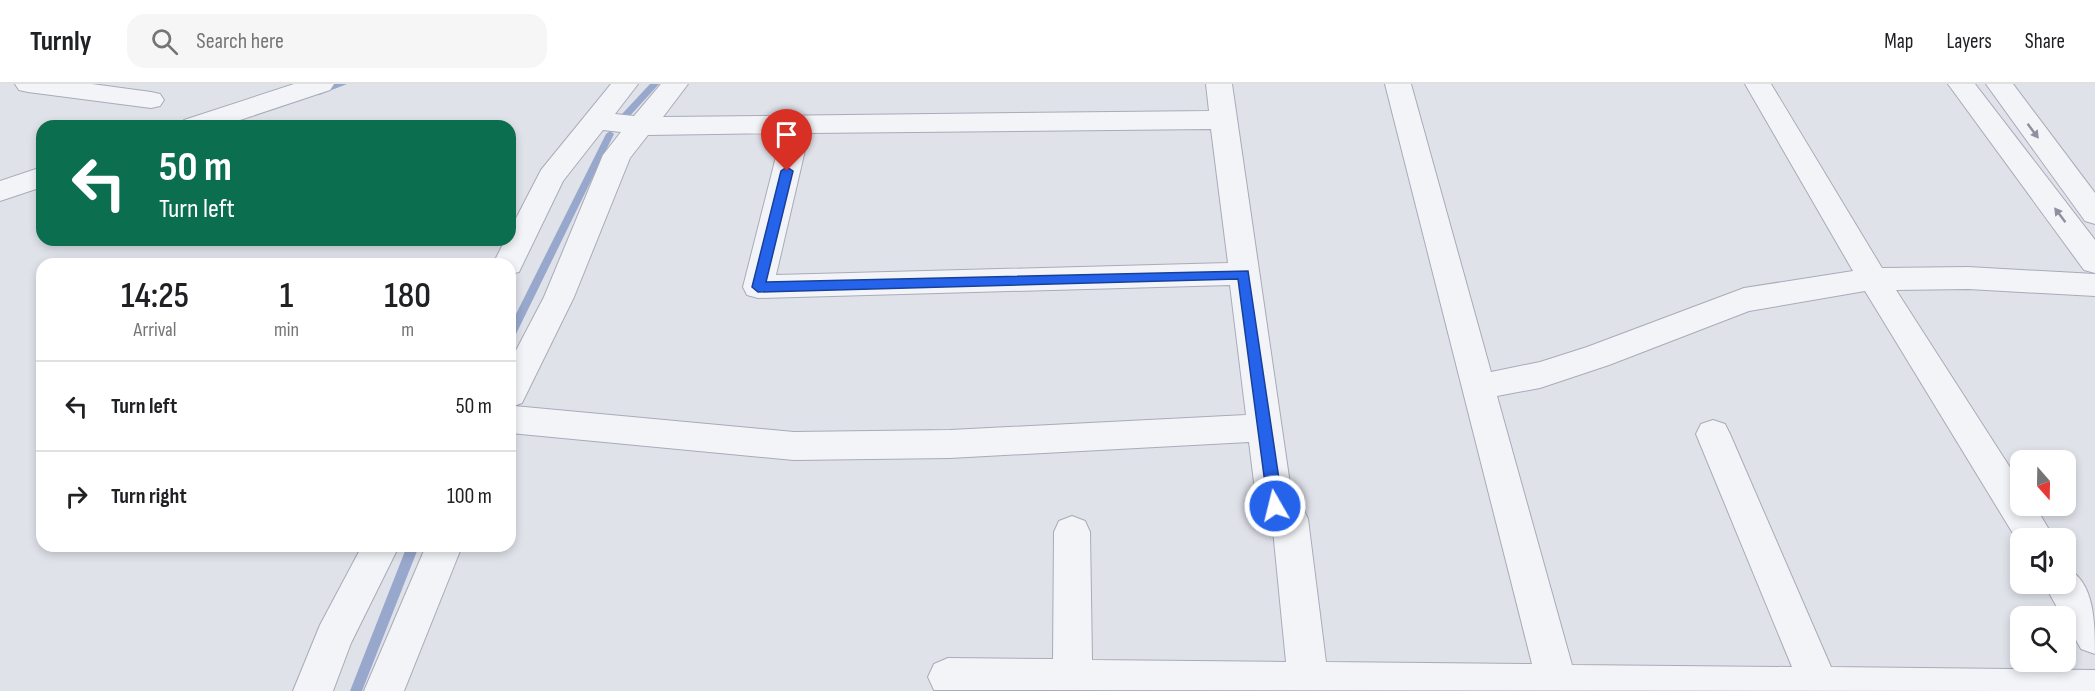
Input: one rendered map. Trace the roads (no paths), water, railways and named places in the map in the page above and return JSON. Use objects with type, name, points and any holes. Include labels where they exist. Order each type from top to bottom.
[{"type":"street","points":[[28,84],[151,100]]},
{"type":"street","points":[[212,120],[321,84]]},
{"type":"street","points":[[511,258],[551,177],[625,84]]},
{"type":"street","points":[[516,382],[559,297],[608,172],[617,155],[675,84]]},
{"type":"street","points":[[1219,84],[1264,428],[1282,513],[1308,680]]},
{"type":"street","points":[[1398,84],[1558,686]]},
{"type":"street","points":[[1758,84],[1874,279],[2030,528]]},
{"type":"street","points":[[1961,84],[2095,262]]},
{"type":"street","points":[[1999,84],[2095,214]]},
{"type":"street","points":[[596,121],[642,126],[1224,120]]},
{"type":"street","points":[[798,124],[758,287],[1244,274]]},
{"type":"street","points":[[0,191],[36,179]]},
{"type":"street","points":[[1478,387],[1540,375],[1598,356],[1744,300],[1794,290],[1874,279],[1968,278],[2095,285]]},
{"type":"street","points":[[516,420],[794,446],[950,444],[1264,428]]},
{"type":"street","points":[[1713,434],[1819,685]]},
{"type":"street","points":[[1072,532],[1072,678]]},
{"type":"street","points":[[313,691],[334,638],[378,552]]},
{"type":"street","points":[[384,691],[442,552]]},
{"type":"street","points":[[2069,594],[2095,636]]},
{"type":"street","points":[[948,677],[1308,680],[1558,686],[1819,685],[2095,688]]},
{"type":"waterway","points":[[319,92],[343,84]]},
{"type":"waterway","points":[[625,116],[655,84]]},
{"type":"waterway","points":[[516,324],[610,134]]},
{"type":"waterway","points":[[356,691],[411,552]]}]
